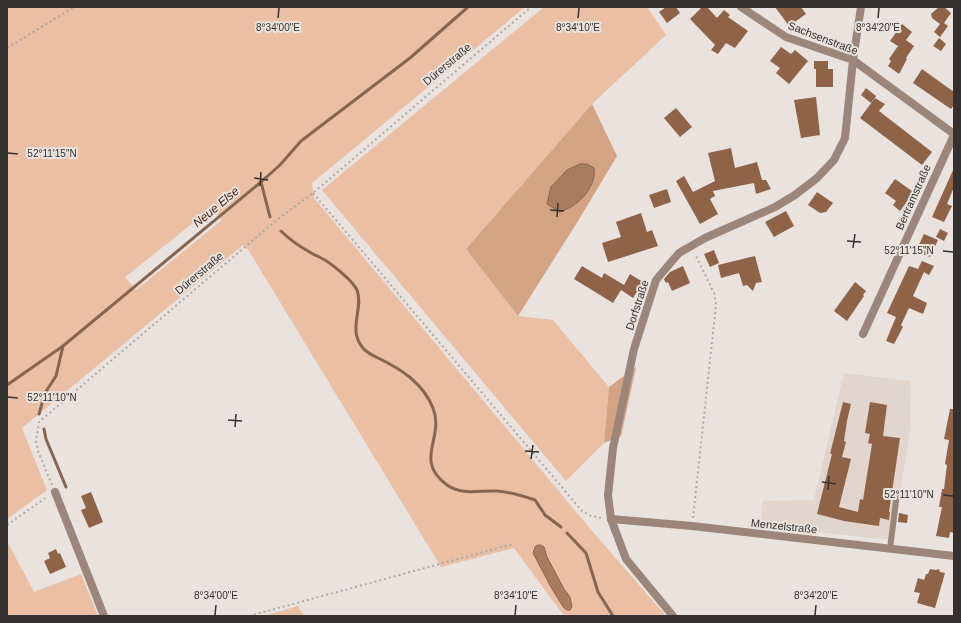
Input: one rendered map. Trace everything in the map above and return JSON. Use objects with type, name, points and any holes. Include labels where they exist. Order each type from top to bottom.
[{"type":"street","name":"Sachsenstraße","points":[[741,7],[786,37],[853,60],[954,135]]},
{"type":"street","name":"Dorfstraße","points":[[673,616],[626,559],[611,519],[608,495],[613,448],[634,349],[656,280],[680,253],[691,246],[775,207],[795,195],[817,178],[834,160],[845,138],[853,60],[861,7]]},
{"type":"street","name":"Bertramstraße","points":[[863,334],[954,135]]},
{"type":"street","points":[[54,492],[104,616]]},
{"type":"street","name":"Menzelstraße","points":[[611,519],[692,526],[954,556]]},
{"type":"lane","points":[[890,548],[897,493]]},
{"type":"path","points":[[7,48],[74,7]]},
{"type":"path","name":"Dürerstraße","points":[[54,492],[38,452],[36,441],[39,422],[278,219],[313,193],[531,7]]},
{"type":"path","points":[[313,193],[582,511],[591,516],[611,519]]},
{"type":"path","points":[[691,246],[714,293],[716,305],[692,526]]},
{"type":"path","points":[[7,525],[54,492]]},
{"type":"path","points":[[249,616],[513,544]]},
{"type":"shaded area","points":[[7,7],[525,7],[312,183],[314,198],[587,525],[666,616],[564,616],[514,548],[441,567],[249,251],[243,245],[22,428],[47,490],[7,519]],"holes":[[[212,208],[222,220],[136,290],[125,277]]]},
{"type":"shaded area","points":[[544,7],[647,7],[666,35],[592,104],[466,249],[518,316],[553,320],[609,387],[604,443],[566,481],[322,190]]},
{"type":"shaded area","points":[[592,104],[617,156],[518,316],[466,249]]},
{"type":"shaded area","points":[[580,164],[587,164],[594,168],[592,184],[578,202],[560,212],[547,204],[551,187],[567,170]]},
{"type":"shaded area","points":[[636,367],[621,436],[604,443],[609,387]]},
{"type":"shaded area","points":[[844,373],[910,381],[911,423],[893,540],[760,526],[763,501],[814,500]]},
{"type":"shaded area","points":[[7,541],[34,592],[81,574],[98,616],[7,616]]},
{"type":"shaded area","points":[[538,545],[544,547],[547,557],[564,589],[570,597],[572,607],[570,610],[564,608],[533,553],[535,547]]},
{"type":"shaded area","points":[[298,606],[304,616],[264,616]]},
{"type":"building","points":[[666,7],[676,7],[680,13],[667,23],[659,12]]},
{"type":"building","points":[[702,7],[707,7],[717,18],[724,10],[730,15],[728,17],[748,31],[735,48],[726,43],[718,54],[711,50],[715,45],[690,19]]},
{"type":"building","points":[[775,7],[801,7],[806,14],[789,26]]},
{"type":"building","points":[[939,7],[944,7],[951,13],[944,23],[948,26],[940,37],[934,32],[940,24],[932,18],[931,14]]},
{"type":"building","points":[[902,24],[912,32],[906,40],[914,46],[906,58],[907,59],[899,74],[888,66],[891,61],[889,59],[898,46],[890,41]]},
{"type":"building","points":[[939,38],[946,44],[941,51],[933,46]]},
{"type":"building","points":[[781,47],[791,54],[795,50],[808,61],[789,84],[776,73],[780,68],[770,61]]},
{"type":"building","points":[[814,61],[828,61],[828,69],[833,69],[833,87],[816,87],[816,69],[814,69]]},
{"type":"building","points":[[922,69],[954,92],[954,105],[951,109],[913,83]]},
{"type":"building","points":[[866,88],[876,96],[871,103],[861,95]]},
{"type":"building","points":[[816,97],[820,135],[801,138],[794,100]]},
{"type":"building","points":[[875,98],[885,104],[879,111],[932,152],[922,165],[860,118]]},
{"type":"building","points":[[676,108],[692,127],[680,137],[664,118]]},
{"type":"building","points":[[731,148],[735,168],[757,162],[762,180],[766,180],[771,189],[756,194],[754,183],[713,191],[715,196],[710,199],[718,214],[700,224],[676,181],[684,176],[693,192],[715,181],[708,153]]},
{"type":"building","points":[[954,168],[954,187],[947,204],[952,206],[944,222],[932,217]]},
{"type":"building","points":[[895,179],[912,191],[911,196],[900,211],[893,205],[896,201],[885,193]]},
{"type":"building","points":[[667,189],[671,202],[654,208],[649,195]]},
{"type":"building","points":[[817,192],[833,203],[826,212],[820,213],[808,205]]},
{"type":"building","points":[[786,211],[794,226],[774,237],[765,222]]},
{"type":"building","points":[[641,213],[647,232],[652,230],[658,246],[608,262],[602,243],[621,237],[616,222]]},
{"type":"building","points":[[940,229],[948,233],[944,241],[936,237]]},
{"type":"building","points":[[924,234],[938,240],[930,257],[916,251]]},
{"type":"building","points":[[714,250],[719,263],[710,267],[704,254]]},
{"type":"building","points":[[755,256],[762,282],[756,283],[753,291],[747,285],[743,286],[739,273],[721,278],[718,265]]},
{"type":"building","points":[[922,261],[934,266],[929,275],[924,272],[913,296],[927,303],[923,314],[909,308],[901,325],[903,327],[894,344],[886,341],[896,317],[887,313],[909,266],[918,269]]},
{"type":"building","points":[[582,266],[602,278],[604,273],[624,285],[630,274],[643,282],[633,298],[621,290],[613,303],[574,279]]},
{"type":"building","points":[[683,266],[690,283],[672,291],[668,282],[666,283],[664,279],[670,272]]},
{"type":"building","points":[[855,282],[866,291],[847,321],[834,311]]},
{"type":"building","points":[[843,402],[851,404],[844,441],[846,442],[842,457],[851,459],[839,507],[858,512],[860,499],[863,500],[872,444],[868,443],[870,434],[865,433],[870,402],[887,405],[883,436],[900,438],[889,520],[880,518],[879,526],[844,521],[817,514]]},
{"type":"building","points":[[950,409],[954,409],[954,533],[950,532],[949,538],[936,536],[942,507],[939,507],[942,489],[944,489],[947,465],[945,464],[949,440],[944,439]]},
{"type":"building","points":[[91,492],[103,522],[89,528],[81,510],[86,508],[81,496]]},
{"type":"building","points":[[899,513],[908,515],[907,523],[898,522]]},
{"type":"building","points":[[56,549],[58,554],[60,553],[66,567],[50,574],[44,561],[50,558],[48,553]]},
{"type":"building","points":[[930,569],[939,569],[940,572],[945,573],[935,608],[917,603],[920,593],[914,592],[918,578],[924,580]]},
{"type":"waterway","name":"Neue Else","points":[[7,385],[63,346],[261,182],[280,165],[301,141],[410,58],[468,7]]},
{"type":"waterway","points":[[261,182],[270,217]]},
{"type":"waterway","points":[[281,231],[300,246],[330,263],[355,286],[359,297],[356,326],[358,341],[370,354],[403,372],[417,384],[429,399],[436,419],[431,458],[432,467],[437,476],[447,485],[459,490],[471,492],[502,492],[516,494],[535,500],[545,515],[561,527]]},
{"type":"waterway","points":[[39,414],[45,393],[56,376],[63,346]]},
{"type":"waterway","points":[[44,429],[46,439],[66,487]]},
{"type":"waterway","points":[[567,533],[586,553],[598,592],[613,616]]}]
